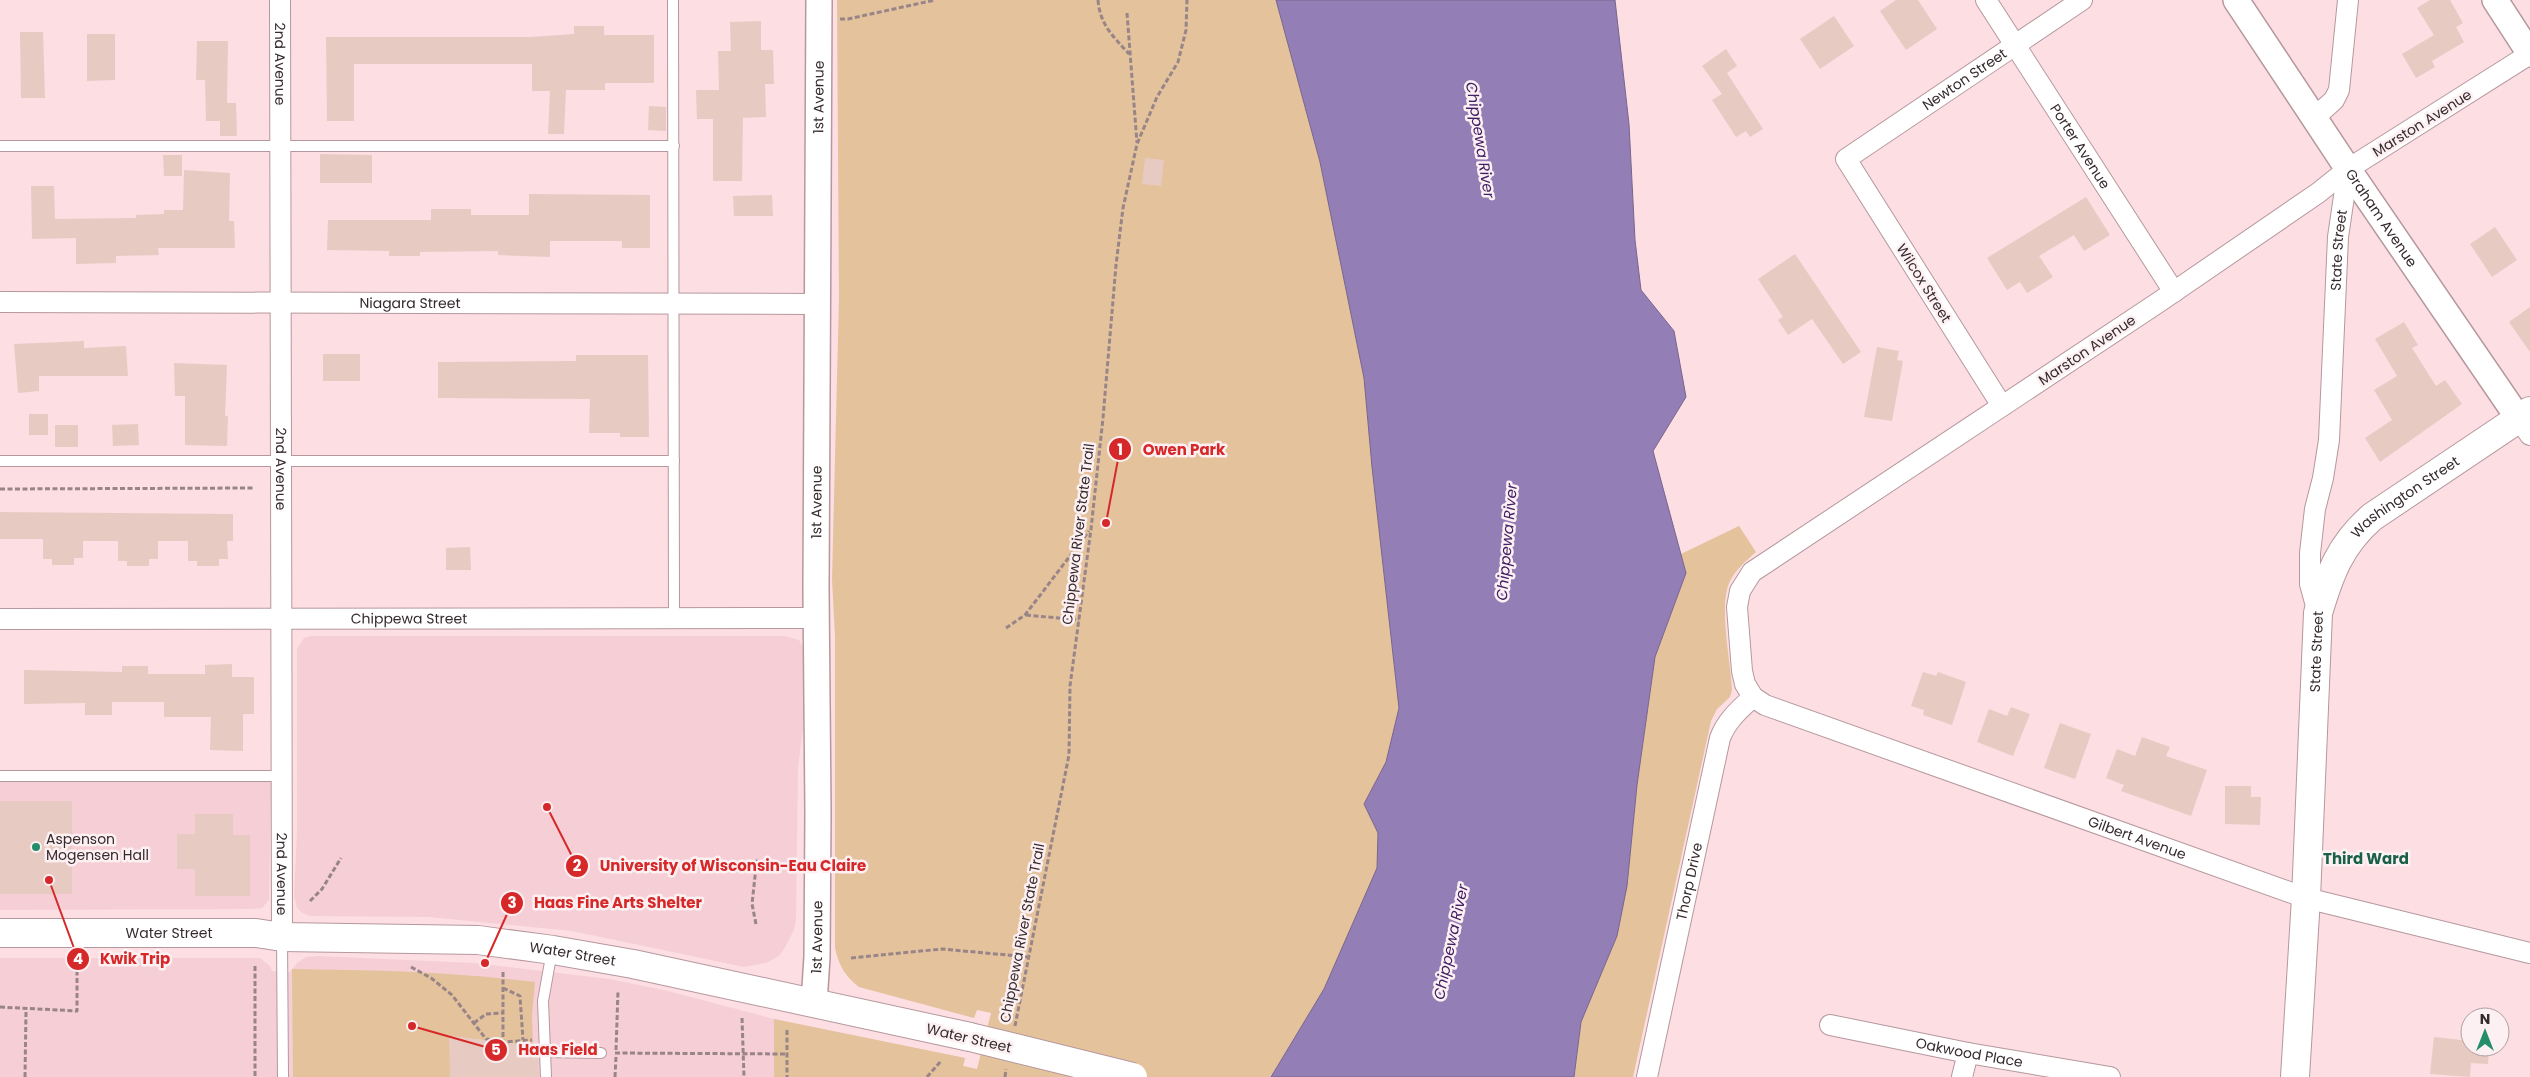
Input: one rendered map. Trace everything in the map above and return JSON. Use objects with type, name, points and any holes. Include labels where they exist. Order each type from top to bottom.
[{"type":"main road","name":"Washington Street","points":[[2318,612],[2328,578],[2342,549],[2356,531],[2372,517],[2526,422]]},
{"type":"main road","name":"State Street","points":[[2295,1077],[2306,898],[2318,612]]},
{"type":"main road","name":"Water Street","points":[[0,933],[256,933],[282,937],[478,940],[633,964],[970,1037],[1133,1077]]},
{"type":"street","name":"2nd Avenue","points":[[280,0],[282,937]]},
{"type":"street","name":"1st Avenue","points":[[814,1003],[817,957],[818,812],[820,0]]},
{"type":"street","name":"Porter Avenue","points":[[1986,0],[2174,292]]},
{"type":"street","name":"Newton Street","points":[[1846,159],[2082,0]]},
{"type":"street","name":"Graham Avenue","points":[[2236,0],[2348,169],[2526,422]]},
{"type":"street","points":[[2314,118],[2334,100],[2339,90],[2348,0]]},
{"type":"street","points":[[2495,0],[2530,54]]},
{"type":"street","name":"Marston Avenue","points":[[1753,697],[1745,684],[1742,671],[1737,607],[1740,591],[1752,572],[2174,292],[2318,193],[2348,169],[2530,54]]},
{"type":"street","name":"Wilcox Street","points":[[1846,159],[2002,406]]},
{"type":"street","name":"State Street","points":[[2318,612],[2310,584],[2311,543],[2314,509],[2323,478],[2329,440],[2338,237],[2348,169]]},
{"type":"street","name":"Niagara Street","points":[[0,302],[820,304]]},
{"type":"street","name":"Chippewa Street","points":[[0,620],[817,618]]},
{"type":"street","name":"Gilbert Avenue","points":[[1753,697],[1765,705],[2306,898],[2530,953]]},
{"type":"street","name":"Thorp Drive","points":[[1647,1077],[1720,738],[1725,726],[1753,697]]},
{"type":"street","name":"Oakwood Place","points":[[1830,1025],[1968,1053],[2110,1077]]},
{"type":"street","points":[[1962,1077],[1968,1053]]},
{"type":"lane","points":[[673,0],[675,303],[674,618]]},
{"type":"lane","points":[[0,146],[674,146]]},
{"type":"lane","points":[[0,461],[674,461]]},
{"type":"lane","points":[[0,776],[282,776]]},
{"type":"lane","points":[[282,937],[283,1077]]},
{"type":"lane","points":[[546,1077],[542,1001],[552,950]]},
{"type":"lane","points":[[546,1052],[601,1053]]},
{"type":"path","points":[[837,19],[848,19],[935,0]]},
{"type":"path","points":[[1098,0],[1099,16],[1113,37],[1129,54]]},
{"type":"path","name":"Chippewa River State Trail","points":[[1014,1031],[1069,755],[1070,686],[1091,529],[1123,208],[1137,144],[1158,97],[1178,62],[1186,30],[1187,0]]},
{"type":"path","points":[[1127,13],[1137,144]]},
{"type":"path","points":[[0,489],[254,488]]},
{"type":"path","points":[[1006,628],[1025,615],[1091,529]]},
{"type":"path","points":[[1025,615],[1079,620]]},
{"type":"path","points":[[310,902],[322,889],[340,858]]},
{"type":"path","points":[[756,924],[752,904],[757,858]]},
{"type":"path","points":[[851,958],[942,949],[1029,957]]},
{"type":"path","points":[[254,966],[255,1077]]},
{"type":"path","points":[[0,1007],[26,1010],[77,1011],[77,967]]},
{"type":"path","points":[[411,967],[432,978],[443,987],[486,1039],[502,1042],[544,1040]]},
{"type":"path","points":[[502,972],[502,1042]]},
{"type":"path","points":[[502,988],[516,992],[520,996],[523,1040]]},
{"type":"path","points":[[615,1077],[618,991]]},
{"type":"path","points":[[26,1010],[26,1077]]},
{"type":"path","points":[[474,1023],[486,1014],[502,1013]]},
{"type":"path","points":[[742,1018],[744,1077]]},
{"type":"path","points":[[787,1030],[787,1077]]},
{"type":"path","points":[[601,1053],[787,1054]]},
{"type":"path","points":[[927,1077],[941,1061]]},
{"type":"path","points":[[1005,1077],[1006,1068]]},
{"type":"shaded area","points":[[837,0],[1276,0],[1320,162],[1364,378],[1399,708],[1386,762],[1364,804],[1378,833],[1377,868],[1324,989],[1271,1077],[774,1077],[774,1019],[965,1058],[963,1066],[977,1069],[991,1013],[977,1010],[974,1018],[859,987],[843,970],[835,948],[835,637],[832,579],[839,298]]},
{"type":"shaded area","points":[[1739,526],[1756,552],[1735,573],[1727,591],[1725,619],[1732,690],[1730,697],[1717,709],[1711,721],[1633,1077],[1574,1077],[1581,1022],[1617,936],[1627,886],[1637,785],[1655,657],[1686,573],[1681,554]]},
{"type":"shaded area","points":[[310,636],[784,636],[799,640],[804,649],[805,660],[804,721],[798,767],[796,919],[794,930],[784,949],[779,956],[766,963],[744,967],[572,931],[429,917],[309,916],[303,913],[297,908],[294,896],[297,831],[297,649],[304,638]]},
{"type":"shaded area","points":[[0,781],[271,781],[269,900],[262,908],[252,909],[0,910]]},
{"type":"shaded area","points":[[306,957],[474,963],[609,979],[668,991],[774,1019],[965,1058],[963,1066],[1005,1077],[0,1077],[0,958],[260,958],[270,966],[272,971],[290,972],[297,963]]},
{"type":"shaded area","points":[[292,969],[414,972],[535,982],[532,1015],[533,1046],[450,1036],[450,1077],[293,1077]]},
{"type":"water","name":"Chippewa River","points":[[1276,0],[1615,0],[1629,124],[1635,240],[1641,290],[1674,331],[1686,397],[1653,451],[1686,573],[1655,657],[1637,785],[1627,886],[1617,936],[1581,1022],[1574,1077],[1271,1077],[1324,989],[1377,868],[1378,833],[1364,804],[1386,762],[1399,708],[1364,378],[1320,162]]},
{"type":"building","points":[[1896,0],[1918,0],[1937,29],[1906,50],[1880,11]]},
{"type":"building","points":[[2430,0],[2450,0],[2463,23],[2456,27],[2464,42],[2432,61],[2435,67],[2416,78],[2402,54],[2434,35],[2417,8]]},
{"type":"building","points":[[1834,16],[1854,46],[1820,69],[1800,39]]},
{"type":"building","points":[[761,21],[761,50],[773,50],[774,84],[765,84],[766,117],[743,118],[742,181],[713,181],[713,119],[697,119],[696,90],[719,90],[718,51],[731,51],[730,22]]},
{"type":"building","points":[[574,26],[604,26],[604,35],[654,35],[654,83],[605,83],[605,90],[566,90],[564,134],[548,134],[550,91],[532,91],[532,64],[354,64],[354,121],[327,121],[326,37],[531,37],[574,34]]},
{"type":"building","points":[[20,32],[43,32],[45,98],[21,98]]},
{"type":"building","points":[[87,34],[115,34],[115,80],[87,81]]},
{"type":"building","points":[[197,41],[228,41],[227,103],[236,103],[237,136],[220,136],[220,121],[206,121],[205,80],[196,80]]},
{"type":"building","points":[[1726,49],[1737,66],[1727,73],[1763,129],[1750,137],[1746,131],[1736,137],[1712,100],[1722,94],[1702,66]]},
{"type":"building","points":[[649,106],[666,107],[666,131],[648,130]]},
{"type":"building","points":[[320,154],[372,155],[372,183],[320,183]]},
{"type":"building","points":[[163,155],[182,155],[182,176],[164,176]]},
{"type":"building","points":[[1145,158],[1164,160],[1161,186],[1142,184]]},
{"type":"building","points":[[184,170],[230,173],[229,221],[234,221],[235,248],[158,248],[159,255],[116,256],[116,263],[76,264],[76,238],[32,239],[31,186],[54,186],[55,219],[136,218],[136,215],[164,214],[164,210],[183,210]]},
{"type":"building","points":[[529,194],[650,195],[650,248],[622,248],[622,241],[550,241],[550,257],[498,255],[498,251],[420,252],[420,256],[389,256],[389,251],[327,250],[328,220],[431,220],[431,209],[471,209],[471,215],[529,215]]},
{"type":"building","points":[[772,195],[773,216],[734,216],[733,196]]},
{"type":"building","points":[[2086,197],[2110,235],[2084,251],[2074,235],[2039,256],[2053,277],[2027,293],[2020,282],[2007,290],[1987,258]]},
{"type":"building","points":[[2495,227],[2517,260],[2492,277],[2470,244]]},
{"type":"building","points":[[1795,254],[1861,352],[1843,364],[1812,319],[1788,335],[1778,320],[1783,317],[1758,279]]},
{"type":"building","points":[[2530,307],[2530,352],[2509,322]]},
{"type":"building","points":[[2404,322],[2418,345],[2412,348],[2436,386],[2445,380],[2462,404],[2380,462],[2365,438],[2392,420],[2374,390],[2397,376],[2375,339]]},
{"type":"building","points":[[84,341],[84,348],[126,346],[128,376],[39,376],[39,391],[18,393],[14,344]]},
{"type":"building","points":[[1877,347],[1899,351],[1897,360],[1903,361],[1892,421],[1864,417]]},
{"type":"building","points":[[323,354],[360,354],[360,381],[323,381]]},
{"type":"building","points":[[576,355],[648,355],[649,437],[620,437],[620,433],[589,433],[590,399],[438,398],[438,362],[576,361]]},
{"type":"building","points":[[174,363],[227,365],[225,416],[228,416],[227,446],[185,445],[185,396],[175,396]]},
{"type":"building","points":[[29,414],[48,414],[48,435],[29,435]]},
{"type":"building","points":[[138,424],[139,445],[113,446],[112,425]]},
{"type":"building","points":[[55,425],[78,425],[78,447],[55,447]]},
{"type":"building","points":[[0,512],[233,514],[233,541],[227,541],[228,559],[219,559],[219,566],[197,566],[197,561],[188,561],[188,541],[158,541],[158,559],[149,559],[149,566],[127,566],[127,561],[118,561],[118,541],[83,541],[83,558],[74,558],[74,565],[52,565],[52,559],[43,559],[43,539],[0,539]]},
{"type":"building","points":[[470,547],[471,570],[446,570],[446,548]]},
{"type":"building","points":[[232,664],[232,677],[254,677],[254,714],[243,714],[243,751],[210,750],[211,717],[164,717],[164,702],[112,702],[112,715],[85,715],[85,703],[24,704],[24,670],[122,672],[122,666],[148,666],[148,674],[205,674],[205,665]]},
{"type":"building","points":[[1923,672],[1936,676],[1938,672],[1966,682],[1952,725],[1923,715],[1924,710],[1911,706]]},
{"type":"building","points":[[2011,707],[2030,714],[2013,756],[1977,742],[1989,709],[2007,716]]},
{"type":"building","points":[[2060,723],[2091,734],[2075,779],[2044,768]]},
{"type":"building","points":[[2142,737],[2170,747],[2166,756],[2207,770],[2191,816],[2121,791],[2124,785],[2106,778],[2117,749],[2135,756]]},
{"type":"building","points":[[2225,786],[2251,786],[2251,797],[2261,797],[2260,825],[2225,824]]},
{"type":"building","name":"Aspenson Mogensen Hall","points":[[0,801],[72,801],[72,894],[0,894]]},
{"type":"building","points":[[195,814],[233,814],[233,835],[250,835],[250,896],[195,896],[195,869],[177,869],[177,834],[195,834]]},
{"type":"building","points":[[449,1036],[533,1046],[538,1050],[539,1077],[450,1077]]},
{"type":"building","points":[[2434,1037],[2460,1040],[2460,1057],[2488,1057],[2488,1064],[2471,1063],[2470,1077],[2430,1074]]},
{"type":"place","name":"Owen Park","points":[[1106,523]]},
{"type":"place","name":"University of Wisconsin-Eau Claire","points":[[547,807]]},
{"type":"place","name":"Aspenson Mogensen Hall","points":[[36,847]]},
{"type":"place","name":"Kwik Trip","points":[[49,880]]},
{"type":"place","name":"Haas Fine Arts Shelter","points":[[485,963]]},
{"type":"place","name":"Haas Field","points":[[412,1026]]},
{"type":"district","name":"Third Ward","points":[[2366,859]]}]
